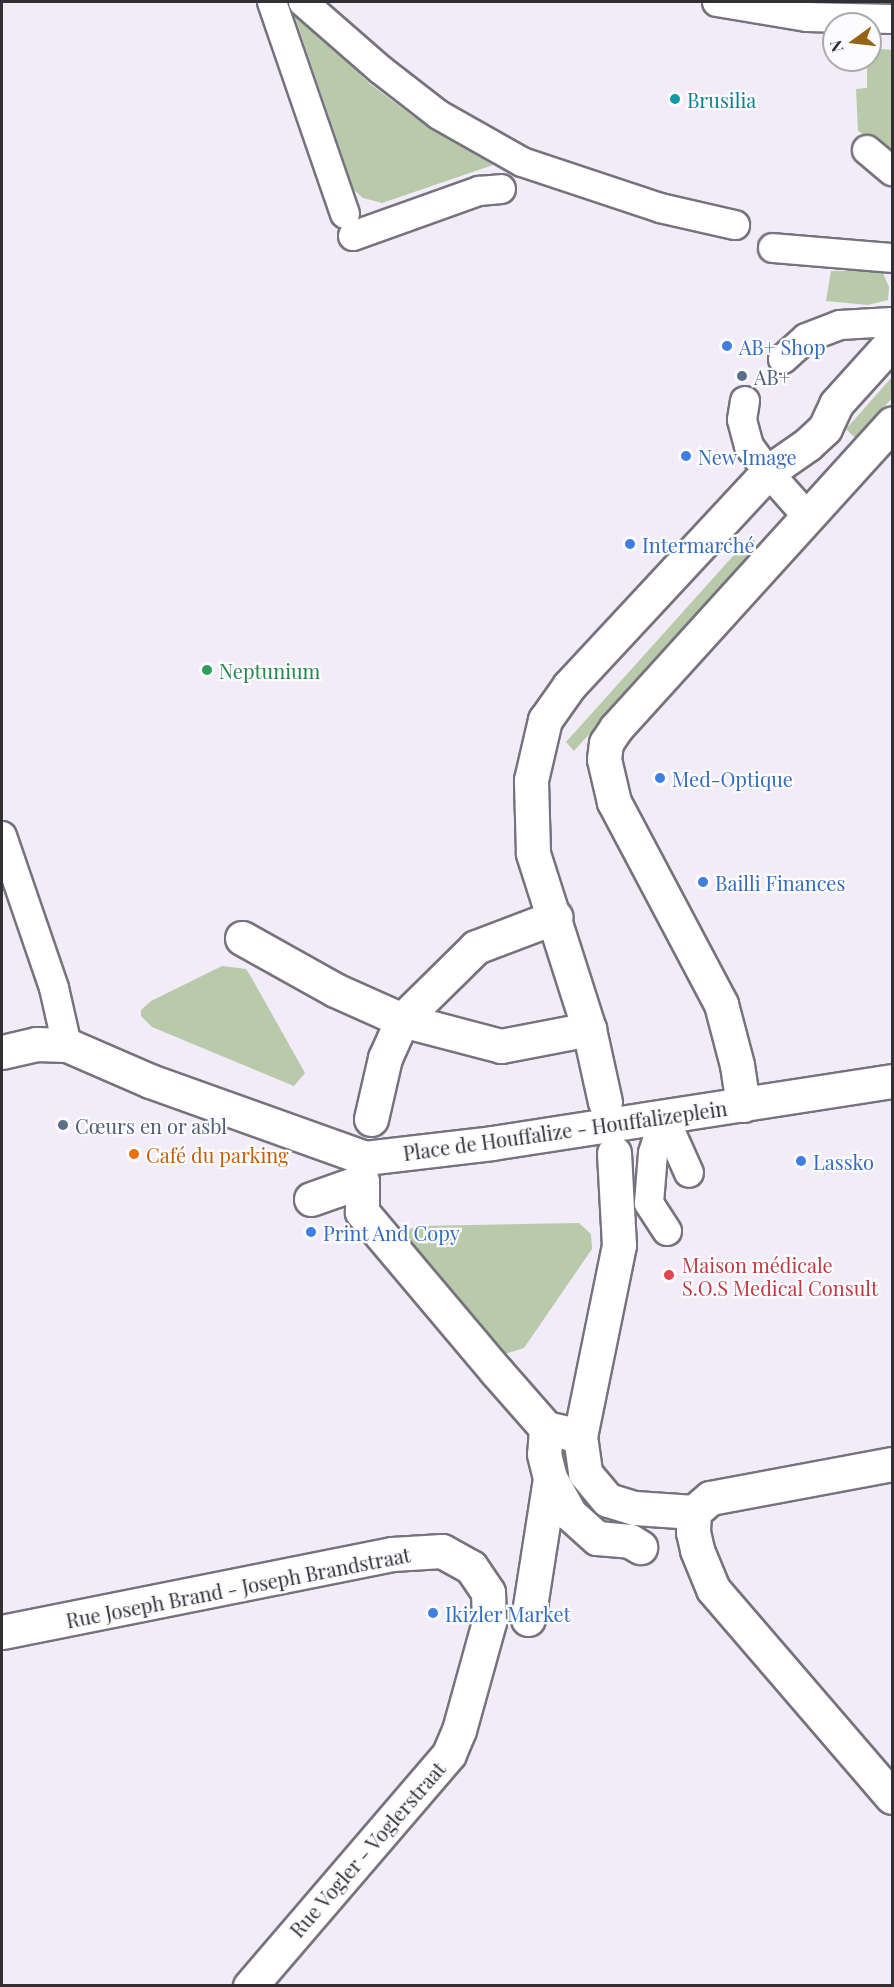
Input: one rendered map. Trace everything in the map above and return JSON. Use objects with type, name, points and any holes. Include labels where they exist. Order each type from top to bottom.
[{"type":"street","points":[[605,1102],[589,1029],[533,853],[531,780],[545,720],[569,686],[768,472],[808,444],[825,428],[836,404],[892,342]]},
{"type":"street","points":[[808,518],[892,424]]},
{"type":"street","name":"Place de Houffalize - Houffalizeplein","points":[[67,1045],[150,1081],[365,1158],[492,1143],[743,1105],[737,1065],[721,1004],[614,802],[604,759],[606,743],[616,728],[808,518]]},
{"type":"street","points":[[371,1119],[385,1058],[402,1020],[476,947],[555,917]]},
{"type":"street","points":[[242,938],[335,990],[402,1020],[501,1046],[589,1029]]},
{"type":"street","points":[[2,1052],[36,1044],[67,1045]]},
{"type":"street","points":[[743,1105],[892,1081]]},
{"type":"street","name":"Place de Houffalize - Houffalizeplein","points":[[614,1153],[619,1245],[580,1436],[585,1473],[608,1500],[634,1508],[694,1512]]},
{"type":"street","points":[[311,1199],[362,1181],[362,1212],[546,1428],[580,1436]]},
{"type":"street","points":[[546,1428],[544,1454],[550,1478],[570,1514],[597,1538],[630,1541],[640,1547]]},
{"type":"street","points":[[892,1464],[710,1498],[694,1512],[693,1532],[697,1550],[713,1589],[892,1797]]},
{"type":"street","points":[[528,1618],[550,1478]]},
{"type":"street","name":"Rue Joseph Brand - Joseph Brandstraat","points":[[2,1632],[392,1554],[442,1551],[471,1567]]},
{"type":"street","name":"Rue Vogler - Voglerstraat","points":[[250,1986],[449,1754],[459,1730],[489,1622],[488,1592],[471,1567]]},
{"type":"lane","points":[[272,2],[349,225],[479,191],[501,189]]},
{"type":"lane","points":[[303,2],[381,70],[439,115],[522,162],[660,208],[735,225]]},
{"type":"lane","points":[[717,2],[807,16],[892,19]]},
{"type":"lane","points":[[867,150],[892,171]]},
{"type":"lane","points":[[773,248],[892,258]]},
{"type":"lane","points":[[783,359],[806,338],[840,325],[892,322]]},
{"type":"lane","points":[[745,401],[742,420],[749,446],[808,518]]},
{"type":"lane","points":[[2,836],[54,988],[67,1045]]},
{"type":"lane","points":[[664,1117],[690,1173]]},
{"type":"lane","points":[[664,1117],[653,1153],[649,1203],[667,1231]]},
{"type":"green space","points":[[296,12],[369,83],[414,117],[493,165],[382,203],[363,198],[354,190],[294,14]]},
{"type":"green space","points":[[882,49],[892,50],[892,152],[858,131],[856,89],[867,88],[867,72],[882,72]]},
{"type":"green space","points":[[831,271],[882,271],[889,287],[888,300],[868,305],[826,301]]},
{"type":"green space","points":[[892,377],[892,398],[856,439],[846,429]]},
{"type":"green space","points":[[751,536],[755,541],[755,551],[574,751],[566,742]]},
{"type":"green space","points":[[222,966],[246,969],[250,975],[305,1073],[294,1086],[152,1027],[141,1016],[141,1010],[151,1001]]},
{"type":"green space","points":[[579,1223],[591,1234],[592,1249],[524,1348],[505,1354],[493,1352],[405,1241],[410,1229],[418,1226]]},
{"type":"place","name":"Brusilia","points":[[675,99]]},
{"type":"place","name":"AB+ Shop","points":[[727,346]]},
{"type":"place","name":"AB+","points":[[742,376]]},
{"type":"place","name":"New Image","points":[[686,456]]},
{"type":"place","name":"Intermarché","points":[[630,544]]},
{"type":"place","name":"Neptunium","points":[[207,670]]},
{"type":"place","name":"Med-Optique","points":[[660,778]]},
{"type":"place","name":"Bailli Finances","points":[[703,882]]},
{"type":"place","name":"Cœurs en or asbl","points":[[63,1125]]},
{"type":"place","name":"Café du parking","points":[[134,1154]]},
{"type":"place","name":"Lassko","points":[[801,1161]]},
{"type":"place","name":"Print And Copy","points":[[311,1232]]},
{"type":"place","name":"Maison médicale S.O.S Medical Consult","points":[[669,1275]]},
{"type":"place","name":"Ikizler Market","points":[[433,1613]]}]
